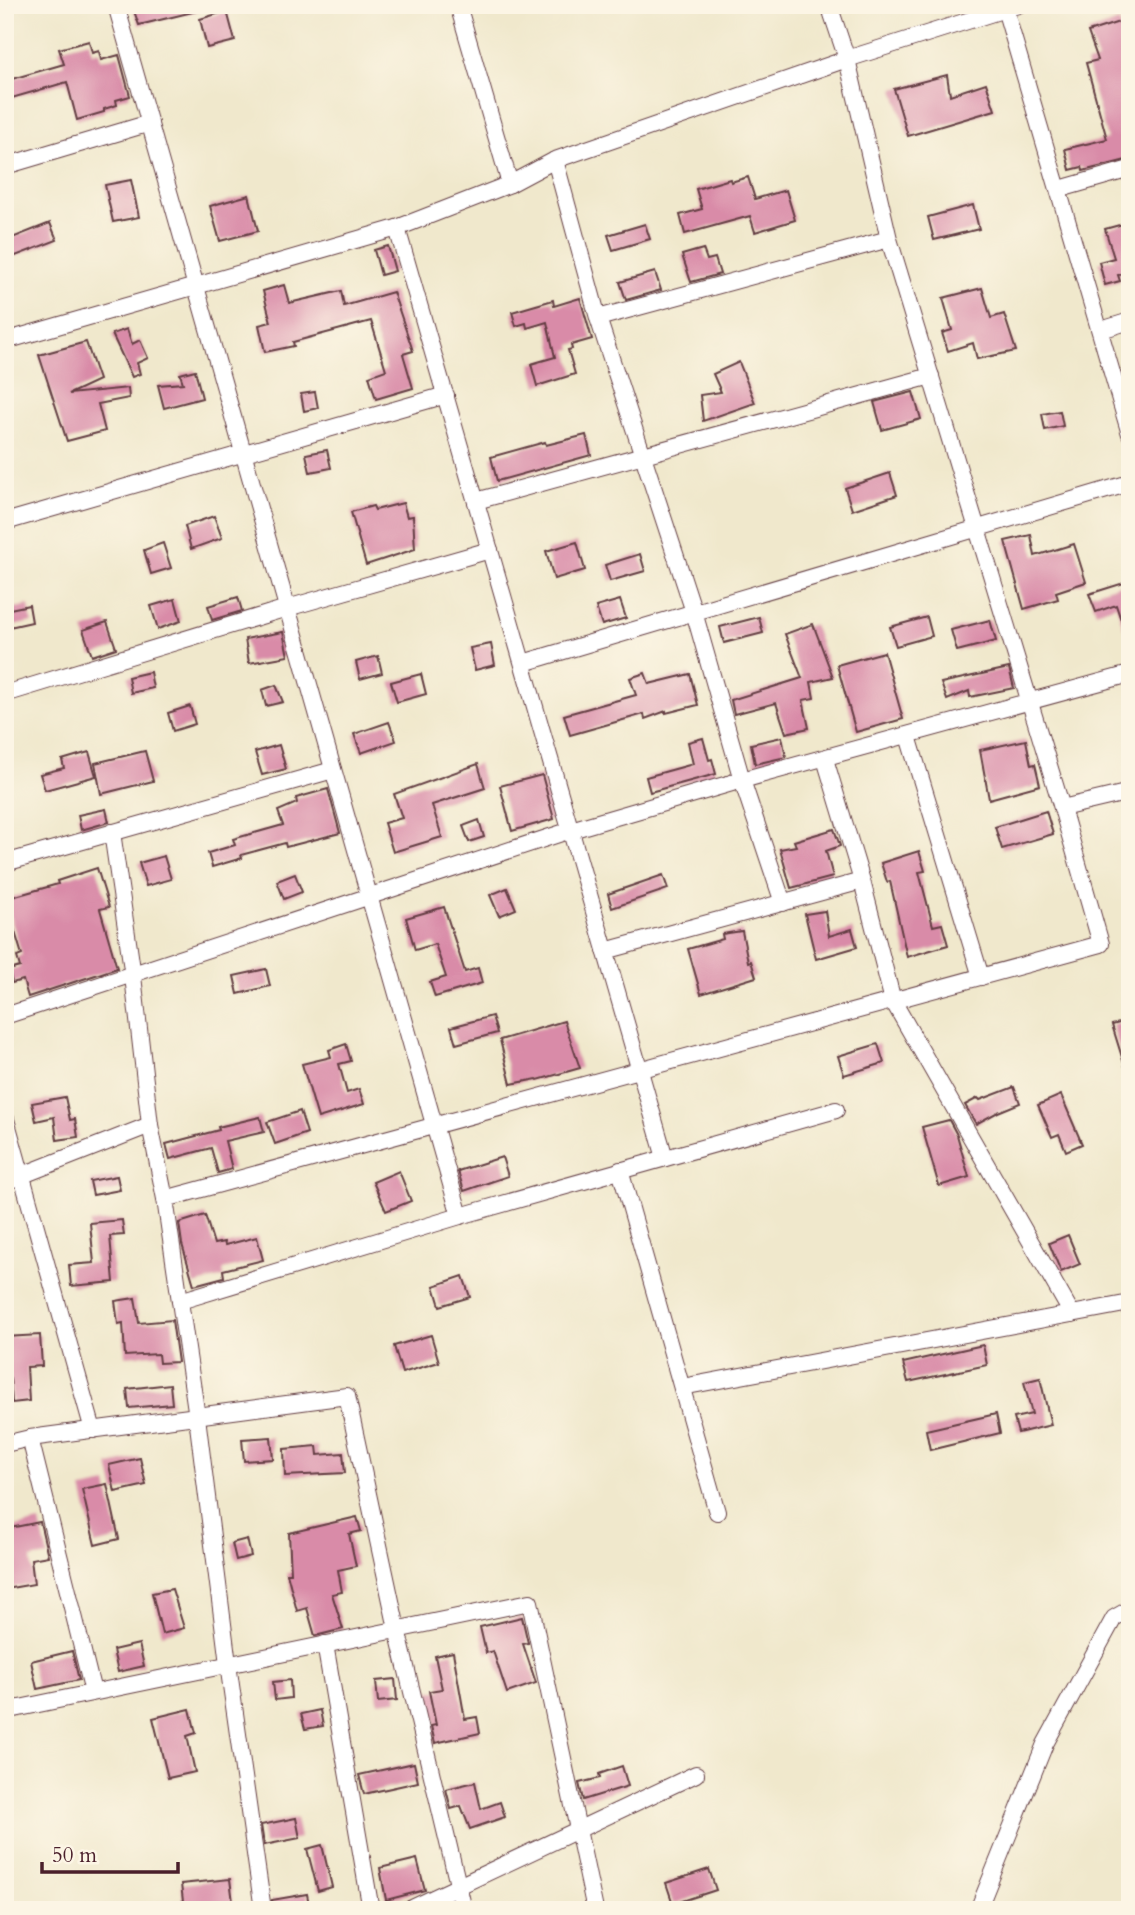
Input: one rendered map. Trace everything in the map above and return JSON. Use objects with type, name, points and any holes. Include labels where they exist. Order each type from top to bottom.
[{"type":"street","points":[[116,5],[460,1216]]},
{"type":"street","points":[[458,5],[510,184]]},
{"type":"street","points":[[165,1199],[1101,944],[889,239],[847,60],[829,5]]},
{"type":"street","points":[[5,341],[397,228],[510,184],[555,160],[847,60],[1012,7],[1060,189],[1130,434]]},
{"type":"street","points":[[5,166],[149,123]]},
{"type":"street","points":[[555,160],[598,318],[694,612],[742,780],[783,903]]},
{"type":"street","points":[[1060,189],[1130,169]]},
{"type":"street","points":[[397,228],[665,1158]]},
{"type":"street","points":[[598,318],[889,239]]},
{"type":"street","points":[[1101,330],[1130,321]]},
{"type":"street","points":[[476,502],[931,376]]},
{"type":"street","points":[[5,522],[446,395]]},
{"type":"street","points":[[523,663],[1130,483]]},
{"type":"street","points":[[5,695],[287,608],[490,550]]},
{"type":"street","points":[[5,1016],[134,976],[571,830],[742,780],[1130,674]]},
{"type":"street","points":[[908,736],[981,977]]},
{"type":"street","points":[[825,759],[862,881],[893,1001],[1072,1314]]},
{"type":"street","points":[[5,863],[333,770]]},
{"type":"street","points":[[1062,808],[1130,792]]},
{"type":"street","points":[[112,832],[134,976],[150,1125],[165,1199],[197,1417],[263,1910]]},
{"type":"street","points":[[605,951],[862,881]]},
{"type":"street","points":[[180,1301],[460,1216],[836,1110]]},
{"type":"street","points":[[5,1116],[93,1430]]},
{"type":"street","points":[[5,1182],[150,1125]]},
{"type":"street","points":[[620,1170],[717,1512]]},
{"type":"street","points":[[682,1387],[1130,1303]]},
{"type":"street","points":[[5,1444],[30,1438],[347,1396],[397,1629],[464,1910]]},
{"type":"street","points":[[30,1438],[93,1692]]},
{"type":"street","points":[[5,1711],[530,1602],[596,1910]]},
{"type":"street","points":[[978,1910],[1045,1744],[1114,1618],[1130,1609]]},
{"type":"street","points":[[325,1644],[371,1910]]},
{"type":"street","points":[[408,1910],[696,1774]]},
{"type":"building","points":[[151,5],[201,5],[201,10],[139,25],[134,11]]},
{"type":"building","points":[[227,11],[235,41],[207,48],[200,19]]},
{"type":"building","points":[[1119,22],[1130,64],[1130,159],[1083,171],[1082,167],[1070,170],[1065,149],[1107,139],[1086,63],[1098,60],[1088,32]]},
{"type":"building","points":[[89,41],[92,53],[99,51],[101,60],[119,55],[130,96],[116,100],[117,105],[104,109],[104,112],[77,120],[67,82],[5,100],[5,81],[64,64],[59,49]]},
{"type":"building","points":[[947,75],[950,95],[986,83],[995,110],[908,136],[894,89]]},
{"type":"building","points":[[748,177],[755,199],[786,190],[795,220],[755,232],[750,216],[685,234],[680,215],[702,209],[696,189]]},
{"type":"building","points":[[131,180],[139,217],[113,222],[105,185]]},
{"type":"building","points":[[249,195],[258,231],[220,241],[210,206]]},
{"type":"building","points":[[973,205],[979,229],[934,240],[928,217]]},
{"type":"building","points":[[1130,222],[1130,273],[1118,275],[1120,281],[1105,285],[1099,262],[1114,258],[1105,229]]},
{"type":"building","points":[[50,223],[57,240],[13,257],[7,240]]},
{"type":"building","points":[[645,224],[650,239],[613,250],[608,235]]},
{"type":"building","points":[[388,246],[395,271],[381,275],[374,250]]},
{"type":"building","points":[[703,249],[707,260],[715,258],[720,274],[691,282],[682,255]]},
{"type":"building","points":[[655,272],[661,290],[626,300],[620,282]]},
{"type":"building","points":[[284,285],[289,303],[341,291],[344,306],[393,292],[413,351],[403,354],[413,388],[376,399],[369,376],[386,370],[371,321],[293,342],[294,346],[265,352],[259,325],[271,322],[263,291]]},
{"type":"building","points":[[982,288],[991,318],[1004,314],[1016,351],[977,359],[973,343],[948,351],[942,333],[952,330],[943,298]]},
{"type":"building","points":[[580,298],[592,339],[571,345],[572,349],[568,350],[575,374],[537,386],[531,364],[555,357],[547,322],[527,328],[526,323],[516,326],[512,312],[553,300],[554,306]]},
{"type":"building","points":[[127,329],[132,344],[140,340],[148,358],[137,363],[140,374],[132,377],[112,334]]},
{"type":"building","points":[[86,342],[99,380],[69,394],[128,388],[129,398],[98,404],[105,431],[67,441],[39,355]]},
{"type":"building","points":[[739,362],[755,403],[703,421],[700,395],[721,392],[713,374]]},
{"type":"building","points":[[195,370],[202,398],[164,408],[158,385],[183,383],[180,374]]},
{"type":"building","points":[[315,392],[318,408],[304,411],[301,394]]},
{"type":"building","points":[[913,392],[921,419],[882,430],[874,402]]},
{"type":"building","points":[[1060,411],[1063,426],[1045,430],[1042,414]]},
{"type":"building","points":[[586,435],[591,455],[497,481],[491,457],[545,442],[546,445]]},
{"type":"building","points":[[327,450],[331,468],[310,472],[306,454]]},
{"type":"building","points":[[890,473],[897,495],[852,510],[845,488]]},
{"type":"building","points":[[403,503],[407,517],[413,516],[415,549],[366,565],[351,512],[373,506],[375,510]]},
{"type":"building","points":[[214,516],[222,538],[191,549],[185,526]]},
{"type":"building","points":[[1031,535],[1035,556],[1074,544],[1086,582],[1056,592],[1058,599],[1024,609],[1005,541]]},
{"type":"building","points":[[577,542],[585,570],[554,579],[546,551]]},
{"type":"building","points":[[163,543],[171,568],[151,574],[144,550]]},
{"type":"building","points":[[640,554],[645,571],[610,581],[605,565]]},
{"type":"building","points":[[1130,581],[1130,637],[1127,638],[1116,605],[1096,612],[1089,594]]},
{"type":"building","points":[[238,597],[242,611],[212,620],[208,606]]},
{"type":"building","points":[[175,599],[181,621],[158,629],[151,606]]},
{"type":"building","points":[[620,600],[626,618],[602,625],[596,607]]},
{"type":"building","points":[[29,605],[32,622],[5,628],[5,610]]},
{"type":"building","points":[[759,617],[763,633],[724,643],[720,627]]},
{"type":"building","points":[[927,617],[932,636],[896,646],[890,627]]},
{"type":"building","points":[[990,620],[996,641],[957,651],[951,630]]},
{"type":"building","points":[[107,622],[116,648],[92,656],[83,630]]},
{"type":"building","points":[[813,624],[833,677],[811,682],[814,698],[803,700],[809,728],[786,733],[776,703],[734,714],[731,700],[802,678],[785,634]]},
{"type":"building","points":[[283,632],[288,656],[249,663],[245,639]]},
{"type":"building","points":[[491,644],[495,665],[475,670],[470,648]]},
{"type":"building","points":[[884,652],[903,719],[856,732],[837,665]]},
{"type":"building","points":[[378,656],[382,673],[360,679],[356,662]]},
{"type":"building","points":[[1009,668],[1014,688],[970,697],[969,691],[947,700],[941,683]]},
{"type":"building","points":[[150,672],[153,688],[131,693],[128,677]]},
{"type":"building","points":[[645,673],[649,684],[690,674],[698,705],[666,711],[645,719],[644,714],[570,735],[564,715],[636,695],[630,678]]},
{"type":"building","points":[[421,674],[426,694],[397,702],[391,682]]},
{"type":"building","points":[[276,685],[283,702],[266,706],[262,690]]},
{"type":"building","points":[[190,706],[195,724],[173,731],[168,713]]},
{"type":"building","points":[[389,722],[396,741],[361,753],[354,734]]},
{"type":"building","points":[[782,737],[786,757],[755,764],[751,744]]},
{"type":"building","points":[[703,738],[716,774],[650,792],[646,777],[693,764],[688,742]]},
{"type":"building","points":[[1026,740],[1031,765],[1035,764],[1040,785],[989,799],[980,750]]},
{"type":"building","points":[[279,745],[286,769],[262,775],[255,752]]},
{"type":"building","points":[[145,751],[153,781],[101,794],[95,763]]},
{"type":"building","points":[[89,752],[96,776],[45,790],[40,774],[64,768],[62,760]]},
{"type":"building","points":[[478,764],[485,788],[432,805],[442,837],[393,852],[384,823],[402,818],[394,794]]},
{"type":"building","points":[[542,775],[554,819],[512,831],[500,786]]},
{"type":"building","points":[[328,789],[340,833],[286,847],[285,843],[241,855],[242,858],[212,867],[208,853],[235,845],[233,839],[283,825],[278,811],[297,803],[296,798]]},
{"type":"building","points":[[106,809],[109,822],[81,830],[78,815]]},
{"type":"building","points":[[1046,811],[1053,834],[1002,849],[995,827]]},
{"type":"building","points":[[479,820],[484,837],[469,842],[463,826]]},
{"type":"building","points":[[834,829],[840,846],[826,851],[833,877],[791,888],[780,849],[796,846],[794,841]]},
{"type":"building","points":[[919,851],[925,871],[919,872],[933,926],[942,924],[948,945],[907,957],[890,881],[887,882],[881,863]]},
{"type":"building","points":[[164,856],[171,879],[146,886],[139,863]]},
{"type":"building","points":[[97,868],[109,907],[100,909],[117,968],[28,997],[23,980],[12,983],[9,970],[20,967],[17,957],[22,955],[5,899],[58,884],[57,881]]},
{"type":"building","points":[[295,874],[302,892],[284,899],[277,881]]},
{"type":"building","points":[[663,875],[668,889],[612,908],[608,894]]},
{"type":"building","points":[[507,888],[516,909],[499,916],[490,895]]},
{"type":"building","points":[[444,907],[465,972],[478,968],[482,983],[435,997],[430,982],[446,977],[435,944],[415,950],[406,918]]},
{"type":"building","points":[[825,911],[829,936],[852,929],[857,947],[816,959],[805,914]]},
{"type":"building","points":[[742,931],[748,962],[751,961],[756,977],[701,994],[688,949],[723,939],[722,934]]},
{"type":"building","points":[[266,969],[270,986],[238,994],[234,976]]},
{"type":"building","points":[[492,1016],[497,1033],[456,1044],[451,1027]]},
{"type":"building","points":[[1130,1020],[1130,1070],[1126,1070],[1112,1025]]},
{"type":"building","points":[[564,1021],[580,1068],[538,1080],[511,1084],[500,1040]]},
{"type":"building","points":[[346,1044],[351,1061],[339,1064],[347,1093],[359,1089],[364,1104],[318,1118],[302,1064],[331,1057],[329,1050]]},
{"type":"building","points":[[878,1044],[884,1063],[844,1075],[838,1056]]},
{"type":"building","points":[[1014,1087],[1020,1103],[976,1124],[965,1105]]},
{"type":"building","points":[[1061,1095],[1082,1144],[1066,1151],[1059,1134],[1052,1137],[1038,1105]]},
{"type":"building","points":[[65,1097],[70,1120],[75,1119],[78,1137],[57,1140],[54,1117],[36,1121],[32,1103]]},
{"type":"building","points":[[300,1111],[307,1133],[275,1144],[267,1122]]},
{"type":"building","points":[[260,1117],[264,1132],[225,1141],[232,1169],[218,1173],[211,1148],[170,1159],[166,1144]]},
{"type":"building","points":[[949,1120],[957,1135],[969,1177],[939,1186],[922,1127]]},
{"type":"building","points":[[502,1157],[508,1176],[464,1191],[458,1171]]},
{"type":"building","points":[[399,1171],[411,1201],[386,1211],[373,1182]]},
{"type":"building","points":[[117,1176],[120,1190],[93,1195],[90,1181]]},
{"type":"building","points":[[205,1215],[214,1244],[224,1242],[225,1245],[257,1237],[263,1260],[223,1270],[224,1277],[194,1285],[179,1223]]},
{"type":"building","points":[[122,1220],[124,1235],[110,1236],[114,1282],[71,1286],[69,1265],[94,1263],[90,1223]]},
{"type":"building","points":[[1068,1235],[1080,1264],[1061,1272],[1049,1243]]},
{"type":"building","points":[[463,1276],[470,1297],[440,1306],[434,1286]]},
{"type":"building","points":[[135,1298],[139,1323],[172,1320],[178,1362],[159,1363],[158,1354],[125,1356],[123,1323],[118,1324],[115,1301]]},
{"type":"building","points":[[40,1335],[42,1366],[27,1367],[29,1401],[12,1403],[10,1378],[5,1379],[5,1337]]},
{"type":"building","points":[[431,1335],[439,1362],[402,1373],[394,1346]]},
{"type":"building","points":[[983,1345],[987,1365],[908,1382],[903,1363]]},
{"type":"building","points":[[1040,1378],[1051,1425],[1018,1433],[1014,1418],[1032,1414],[1024,1382]]},
{"type":"building","points":[[170,1384],[172,1404],[129,1408],[127,1389]]},
{"type":"building","points":[[996,1414],[1000,1433],[930,1450],[926,1430]]},
{"type":"building","points":[[271,1437],[273,1459],[244,1461],[242,1439]]},
{"type":"building","points":[[317,1446],[318,1455],[343,1453],[345,1473],[285,1476],[284,1449]]},
{"type":"building","points":[[140,1458],[146,1485],[115,1492],[109,1465]]},
{"type":"building","points":[[107,1484],[119,1539],[95,1545],[82,1489]]},
{"type":"building","points":[[357,1517],[361,1531],[349,1534],[356,1566],[338,1570],[342,1592],[332,1594],[343,1629],[315,1636],[307,1608],[297,1611],[287,1573],[291,1573],[289,1533]]},
{"type":"building","points":[[40,1522],[48,1556],[31,1559],[34,1584],[5,1589],[5,1529]]},
{"type":"building","points":[[247,1539],[251,1556],[236,1560],[232,1543]]},
{"type":"building","points":[[172,1589],[184,1628],[162,1634],[152,1593]]},
{"type":"building","points":[[522,1617],[528,1643],[523,1644],[536,1683],[507,1693],[493,1651],[486,1653],[480,1627]]},
{"type":"building","points":[[139,1644],[144,1666],[118,1672],[113,1650]]},
{"type":"building","points":[[72,1651],[79,1680],[37,1689],[31,1661]]},
{"type":"building","points":[[453,1652],[465,1719],[477,1717],[480,1733],[435,1743],[431,1726],[436,1725],[429,1691],[442,1689],[435,1656]]},
{"type":"building","points":[[395,1679],[397,1700],[378,1702],[376,1681]]},
{"type":"building","points":[[290,1680],[291,1698],[275,1700],[273,1682]]},
{"type":"building","points":[[190,1709],[196,1733],[187,1736],[195,1772],[168,1778],[153,1718]]},
{"type":"building","points":[[320,1710],[323,1726],[305,1729],[301,1714]]},
{"type":"building","points":[[414,1763],[418,1782],[364,1794],[359,1775]]},
{"type":"building","points":[[622,1766],[628,1786],[583,1800],[579,1783],[600,1778],[599,1774]]},
{"type":"building","points":[[475,1782],[481,1809],[500,1802],[505,1817],[470,1829],[461,1806],[451,1809],[446,1789]]},
{"type":"building","points":[[296,1818],[300,1838],[264,1845],[261,1825]]},
{"type":"building","points":[[322,1845],[332,1887],[318,1891],[307,1849]]},
{"type":"building","points":[[417,1859],[425,1890],[386,1900],[380,1868]]},
{"type":"building","points":[[709,1869],[716,1890],[673,1904],[666,1883]]},
{"type":"building","points":[[230,1879],[234,1910],[184,1910],[181,1884]]},
{"type":"building","points":[[307,1894],[310,1910],[273,1910],[272,1900]]}]
